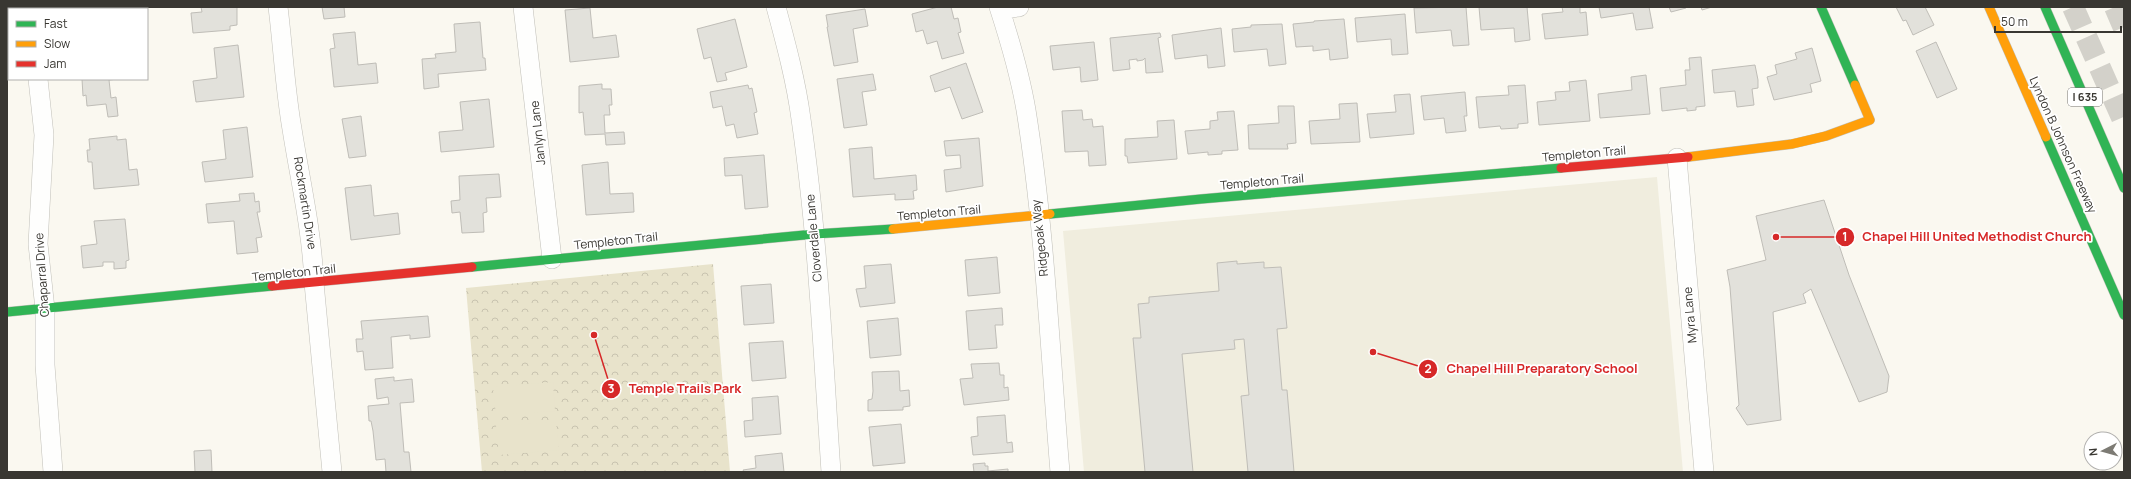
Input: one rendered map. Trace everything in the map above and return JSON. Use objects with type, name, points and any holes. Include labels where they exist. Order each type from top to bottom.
[{"type":"main road","name":"Templeton Trail","points":[[7,312],[815,234],[924,226],[1202,199],[1677,158],[1792,144],[1826,136],[1870,120],[1821,7]]},
{"type":"main road","name":"Lyndon B Johnson Freeway","points":[[1989,7],[2124,315]]},
{"type":"main road","name":"I 635","points":[[2045,7],[2124,188]]},
{"type":"street","name":"Rockmartin Drive","points":[[278,7],[292,128],[304,192],[313,254],[314,283],[332,472]]},
{"type":"street","name":"Janlyn Lane","points":[[524,7],[552,259]]},
{"type":"street","name":"Cloverdale Lane","points":[[776,7],[789,54],[801,118],[815,234],[831,472]]},
{"type":"street","points":[[1000,8],[1019,7]]},
{"type":"street","name":"Ridgeoak Way","points":[[1000,8],[1014,54],[1026,109],[1038,215],[1060,472]]},
{"type":"street","name":"Chaparral Drive","points":[[38,80],[44,135],[38,244],[45,309],[46,364],[53,472]]},
{"type":"street","name":"Myra Lane","points":[[1677,158],[1704,472]]},
{"type":"shaded area","points":[[1657,177],[1683,472],[1084,472],[1063,231]]},
{"type":"green space","points":[[713,264],[730,472],[482,472],[466,288]]},
{"type":"green space","points":[[553,382],[555,411],[496,415],[493,387]]},
{"type":"green space","points":[[556,422],[559,450],[499,455],[496,426]]},
{"type":"building","points":[[91,7],[92,8],[73,8]]},
{"type":"building","points":[[201,7],[237,7],[237,25],[230,26],[230,30],[193,33],[191,13],[202,12]]},
{"type":"building","points":[[322,7],[344,7],[345,17],[324,19]]},
{"type":"building","points":[[938,7],[951,7],[954,19],[958,18],[961,32],[958,33],[964,53],[942,59],[937,41],[927,44],[923,30],[916,32],[912,14]]},
{"type":"building","points":[[1466,7],[1469,45],[1453,46],[1451,30],[1416,33],[1414,8]]},
{"type":"building","points":[[1479,7],[1527,7],[1530,40],[1515,42],[1514,28],[1481,30]]},
{"type":"building","points":[[1562,7],[1580,7],[1580,13],[1586,12],[1588,35],[1545,39],[1542,14],[1563,12]]},
{"type":"building","points":[[1599,7],[1649,7],[1653,28],[1636,30],[1633,13],[1601,18]]},
{"type":"building","points":[[1669,7],[1686,7],[1686,8],[1671,12]]},
{"type":"building","points":[[1701,7],[1712,7],[1702,10]]},
{"type":"building","points":[[1896,7],[1925,7],[1934,25],[1913,35],[1906,20],[1903,21]]},
{"type":"building","points":[[590,8],[593,38],[616,35],[619,57],[570,62],[565,10]]},
{"type":"building","points":[[865,9],[868,26],[853,29],[858,62],[834,66],[826,15]]},
{"type":"building","points":[[1405,14],[1408,54],[1392,55],[1391,39],[1357,42],[1355,18]]},
{"type":"building","points":[[735,19],[747,67],[725,73],[727,80],[717,82],[711,57],[704,59],[697,29]]},
{"type":"building","points":[[1344,19],[1348,58],[1330,60],[1329,49],[1313,51],[1313,46],[1296,47],[1293,24]]},
{"type":"building","points":[[480,22],[483,58],[485,58],[486,70],[438,74],[439,87],[424,89],[422,59],[436,58],[435,54],[456,52],[454,24]]},
{"type":"building","points":[[1282,24],[1286,64],[1269,66],[1267,49],[1234,52],[1232,29],[1251,27],[1251,25]]},
{"type":"building","points":[[1221,28],[1225,66],[1208,68],[1207,55],[1175,59],[1172,35]]},
{"type":"building","points":[[355,32],[358,65],[376,63],[378,83],[334,87],[330,49],[335,48],[333,34]]},
{"type":"building","points":[[1160,33],[1161,37],[1158,38],[1163,72],[1146,73],[1145,58],[1137,61],[1137,59],[1129,60],[1130,69],[1113,71],[1110,38]]},
{"type":"building","points":[[1094,42],[1098,80],[1081,82],[1080,67],[1053,70],[1050,46]]},
{"type":"building","points":[[1936,42],[1957,89],[1937,98],[1916,51]]},
{"type":"building","points":[[238,45],[244,97],[196,102],[193,81],[217,78],[214,48]]},
{"type":"building","points":[[1812,48],[1821,81],[1810,84],[1812,92],[1774,100],[1767,77],[1777,74],[1775,65],[1797,59],[1795,53]]},
{"type":"building","points":[[1701,57],[1705,106],[1696,107],[1696,110],[1687,111],[1687,108],[1662,111],[1660,88],[1686,85],[1685,70],[1690,70],[1689,58]]},
{"type":"building","points":[[966,63],[983,112],[962,119],[950,87],[935,92],[930,76]]},
{"type":"building","points":[[1755,65],[1758,88],[1752,89],[1754,105],[1737,107],[1735,91],[1714,93],[1712,70]]},
{"type":"building","points":[[873,74],[876,90],[862,92],[867,125],[844,128],[837,79]]},
{"type":"building","points":[[1646,75],[1650,114],[1600,118],[1598,94],[1632,90],[1631,77]]},
{"type":"building","points":[[82,80],[109,80],[111,98],[116,97],[118,116],[108,117],[106,104],[87,106],[86,95],[83,96]]},
{"type":"building","points":[[1586,80],[1590,121],[1539,125],[1537,102],[1556,100],[1555,92],[1570,91],[1569,82]]},
{"type":"building","points":[[602,84],[602,89],[611,89],[612,105],[609,105],[610,115],[604,115],[605,133],[624,132],[625,144],[606,145],[605,134],[585,135],[583,112],[579,113],[579,86]]},
{"type":"building","points":[[748,85],[749,89],[752,88],[757,112],[754,113],[758,134],[737,138],[734,124],[726,126],[722,106],[713,108],[710,92]]},
{"type":"building","points":[[1525,85],[1528,123],[1518,124],[1518,128],[1501,129],[1500,126],[1479,128],[1476,97],[1509,95],[1508,86]]},
{"type":"building","points":[[1465,92],[1467,116],[1464,116],[1466,131],[1446,133],[1444,118],[1424,120],[1421,96]]},
{"type":"building","points":[[1410,94],[1414,134],[1370,138],[1367,114],[1396,112],[1394,95]]},
{"type":"building","points":[[489,99],[494,147],[441,152],[439,132],[463,130],[460,102]]},
{"type":"building","points":[[1357,103],[1360,142],[1311,144],[1309,121],[1340,119],[1339,104]]},
{"type":"building","points":[[1278,106],[1294,106],[1296,143],[1287,144],[1288,149],[1249,149],[1248,125],[1279,123]]},
{"type":"building","points":[[1082,110],[1083,120],[1092,119],[1093,127],[1103,126],[1106,165],[1089,166],[1088,151],[1065,152],[1062,111]]},
{"type":"building","points":[[1234,111],[1238,150],[1222,151],[1222,154],[1208,155],[1208,152],[1188,154],[1185,131],[1210,129],[1210,121],[1218,120],[1217,112]]},
{"type":"building","points":[[361,116],[366,156],[349,158],[342,119]]},
{"type":"building","points":[[1174,120],[1177,159],[1128,163],[1127,156],[1125,156],[1125,139],[1158,137],[1157,121]]},
{"type":"building","points":[[247,127],[253,177],[205,182],[202,162],[226,159],[223,130]]},
{"type":"building","points":[[117,136],[117,140],[126,139],[129,170],[137,169],[139,185],[94,189],[92,162],[88,162],[87,150],[90,150],[89,139]]},
{"type":"building","points":[[979,138],[983,186],[946,192],[944,170],[961,168],[960,155],[946,156],[944,141]]},
{"type":"building","points":[[872,147],[874,179],[916,175],[917,190],[913,191],[914,199],[895,200],[895,194],[853,197],[849,149]]},
{"type":"building","points":[[764,155],[768,207],[745,209],[742,175],[725,176],[724,158]]},
{"type":"building","points":[[608,162],[610,194],[633,193],[634,212],[586,215],[582,165]]},
{"type":"building","points":[[499,174],[501,197],[486,198],[487,212],[483,213],[484,232],[462,233],[460,212],[452,213],[451,201],[460,200],[459,176]]},
{"type":"building","points":[[371,185],[374,216],[398,213],[400,234],[351,240],[345,188]]},
{"type":"building","points":[[254,193],[255,202],[259,201],[260,212],[257,212],[262,237],[256,238],[258,252],[237,254],[234,221],[208,223],[206,204],[240,201],[239,194]]},
{"type":"building","points":[[1824,200],[1849,275],[1889,376],[1887,392],[1859,402],[1811,289],[1803,294],[1806,303],[1773,312],[1781,420],[1747,425],[1736,408],[1739,405],[1730,287],[1727,270],[1766,260],[1756,216]]},
{"type":"building","points":[[125,219],[129,260],[126,261],[126,268],[114,269],[114,262],[103,262],[103,266],[83,268],[81,246],[97,244],[94,221]]},
{"type":"building","points":[[997,257],[1000,293],[968,296],[965,260]]},
{"type":"building","points":[[1237,261],[1237,264],[1264,262],[1264,268],[1281,267],[1287,328],[1277,329],[1282,390],[1287,390],[1294,472],[1248,472],[1241,396],[1249,395],[1244,339],[1234,340],[1235,349],[1182,354],[1193,472],[1145,472],[1133,338],[1141,338],[1138,304],[1149,303],[1149,297],[1219,291],[1217,263]]},
{"type":"building","points":[[891,264],[895,303],[860,307],[856,289],[866,288],[864,266]]},
{"type":"building","points":[[771,284],[774,323],[744,325],[741,286]]},
{"type":"building","points":[[1002,308],[1003,325],[995,325],[997,348],[969,350],[966,311]]},
{"type":"building","points":[[428,316],[430,337],[410,339],[410,335],[391,337],[393,368],[365,370],[363,351],[357,352],[356,339],[363,339],[361,321]]},
{"type":"building","points":[[898,318],[901,355],[870,358],[867,321]]},
{"type":"building","points":[[783,341],[786,378],[752,381],[749,343]]},
{"type":"building","points":[[999,363],[1000,375],[1004,375],[1004,388],[1008,387],[1009,400],[964,405],[960,379],[973,378],[971,364]]},
{"type":"building","points":[[899,371],[900,391],[909,390],[910,406],[903,407],[903,410],[868,411],[868,400],[872,399],[873,391],[872,372]]},
{"type":"building","points":[[394,377],[394,381],[412,379],[414,402],[400,403],[404,452],[409,452],[411,472],[386,472],[385,459],[376,460],[373,431],[371,421],[369,421],[368,406],[389,404],[388,397],[377,399],[375,379]]},
{"type":"building","points":[[778,396],[781,434],[745,437],[744,421],[753,420],[752,398]]},
{"type":"building","points":[[1005,415],[1007,443],[1012,442],[1013,452],[973,455],[971,437],[978,436],[977,417]]},
{"type":"building","points":[[901,424],[905,463],[873,466],[869,427]]},
{"type":"building","points":[[211,450],[212,472],[195,472],[194,451]]},
{"type":"building","points":[[782,453],[784,472],[744,472],[743,470],[756,468],[755,456]]},
{"type":"building","points":[[985,463],[985,466],[988,466],[988,471],[1008,469],[1008,472],[974,472],[973,464]]},
{"type":"tunnel","points":[[2073,7],[2124,122]]},
{"type":"tunnel","points":[[2115,7],[2124,28]]},
{"type":"traffic: fast","points":[[1821,7],[1855,85]]},
{"type":"traffic: fast","points":[[2045,7],[2124,188]]},
{"type":"traffic: fast","points":[[2046,137],[2124,315]]},
{"type":"traffic: fast","points":[[1050,214],[1201,199],[1561,168]]},
{"type":"traffic: fast","points":[[472,267],[815,234],[893,229]]},
{"type":"traffic: fast","points":[[7,312],[272,286]]},
{"type":"traffic: slow","points":[[1989,7],[2046,137]]},
{"type":"traffic: slow","points":[[1688,157],[1792,144],[1826,136],[1870,120],[1855,85]]},
{"type":"traffic: slow","points":[[893,229],[1050,214]]},
{"type":"traffic: jam","points":[[1561,168],[1688,157]]},
{"type":"traffic: jam","points":[[272,286],[472,267]]},
{"type":"place","name":"Chapel Hill United Methodist Church","points":[[1776,237]]},
{"type":"place","name":"Temple Trails Park","points":[[594,335]]},
{"type":"place","name":"Chapel Hill Preparatory School","points":[[1373,352]]}]
